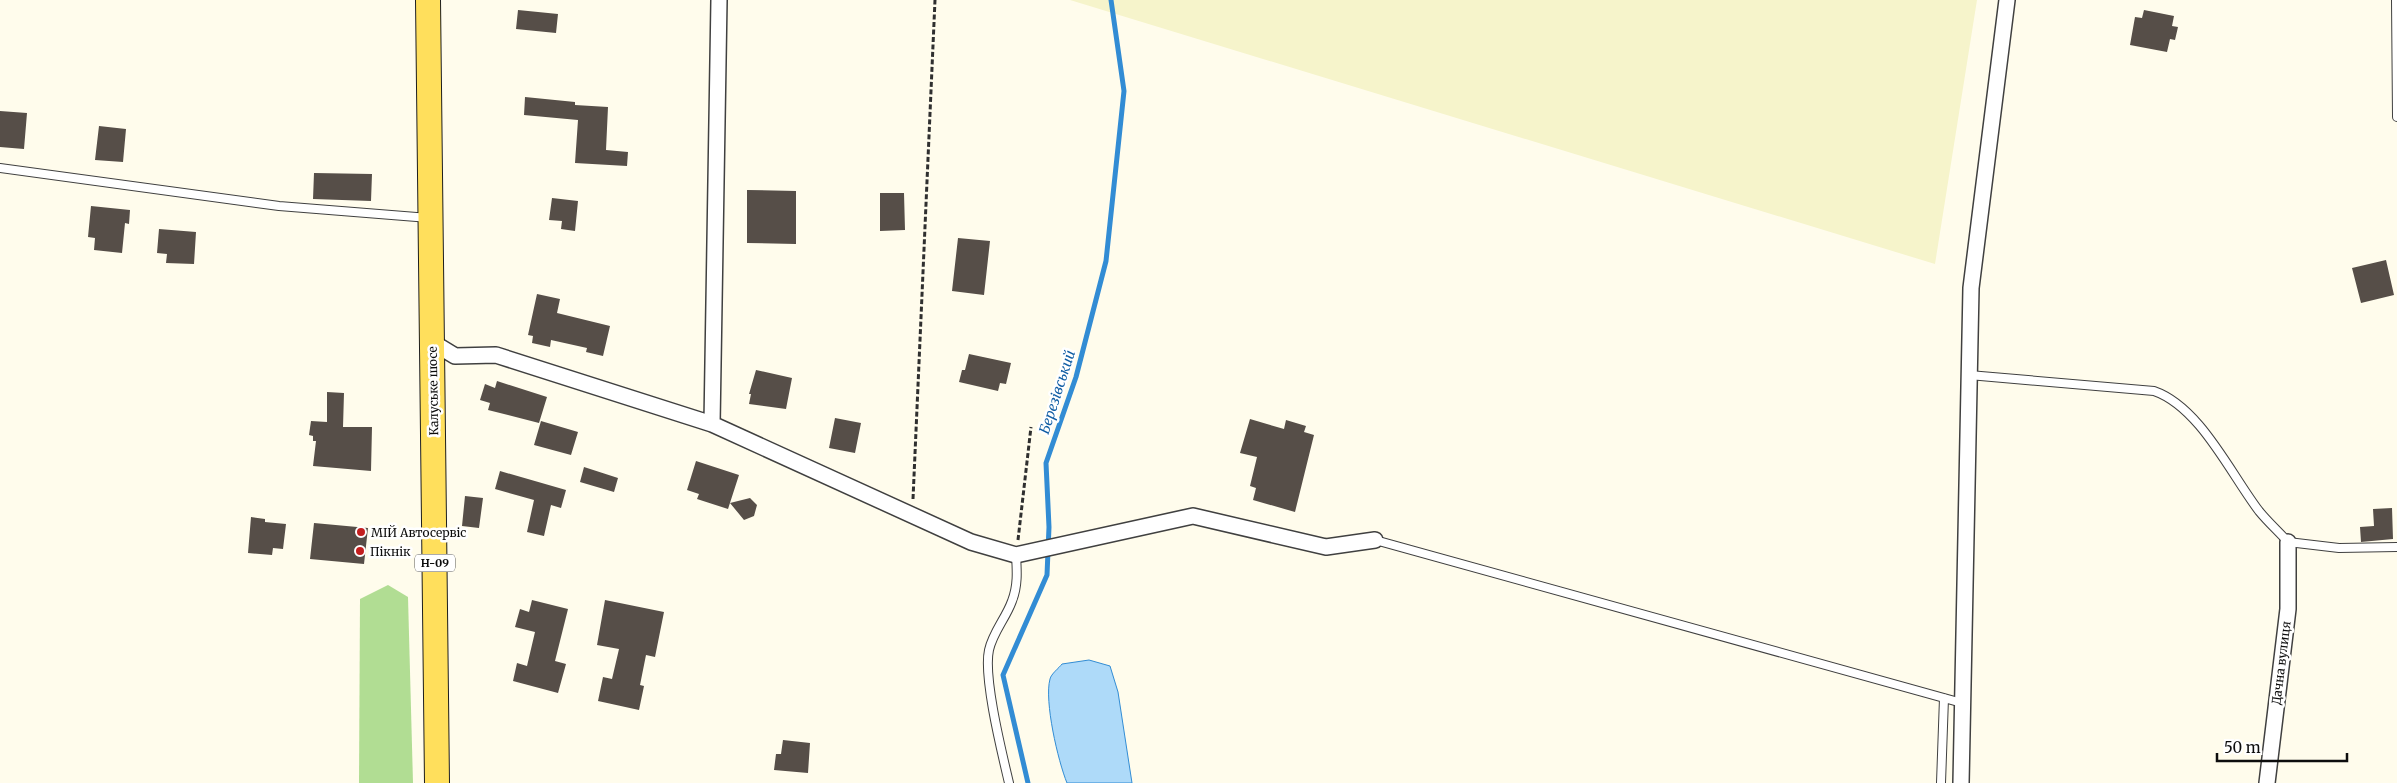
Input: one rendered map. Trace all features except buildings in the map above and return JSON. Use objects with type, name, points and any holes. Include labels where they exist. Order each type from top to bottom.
[{"type":"main road","name":"Калуське шосе","points":[[428,0],[437,783]]},
{"type":"street","points":[[712,424],[719,0]]},
{"type":"street","points":[[1961,783],[1970,288],[2007,0]]},
{"type":"street","points":[[432,342],[455,356],[496,355],[712,424],[971,542],[1016,556],[1193,516],[1326,547],[1376,540]]},
{"type":"street","name":"Дачна вулиця","points":[[2267,783],[2288,609],[2288,542]]},
{"type":"lane","points":[[2396,0],[2397,117]]},
{"type":"lane","points":[[0,168],[278,206],[431,218]]},
{"type":"lane","points":[[1969,375],[2154,391],[2170,397],[2202,429],[2260,512],[2288,542],[2339,548],[2397,546]]},
{"type":"lane","points":[[1376,540],[1962,703]]},
{"type":"lane","points":[[1009,783],[989,676],[989,651],[997,629],[1012,602],[1017,582],[1016,556]]},
{"type":"lane","points":[[1941,783],[1944,698]]},
{"type":"path","points":[[912,515],[935,0]]},
{"type":"path","points":[[1016,556],[1031,427]]},
{"type":"shaded area","points":[[1070,0],[1977,0],[1935,264]]},
{"type":"green space","points":[[388,585],[408,597],[413,783],[359,783],[360,599]]},
{"type":"water","points":[[1089,660],[1110,666],[1118,692],[1132,783],[1067,783],[1063,773],[1050,716],[1050,679],[1062,664]]},
{"type":"waterway","name":"Березівський","points":[[1028,783],[1003,675],[1047,575],[1049,527],[1046,463],[1076,377],[1106,261],[1124,91],[1111,0]]},
{"type":"place","name":"МІЙ Автосервіс","points":[[361,532]]},
{"type":"place","name":"Пікнік","points":[[360,551]]}]
